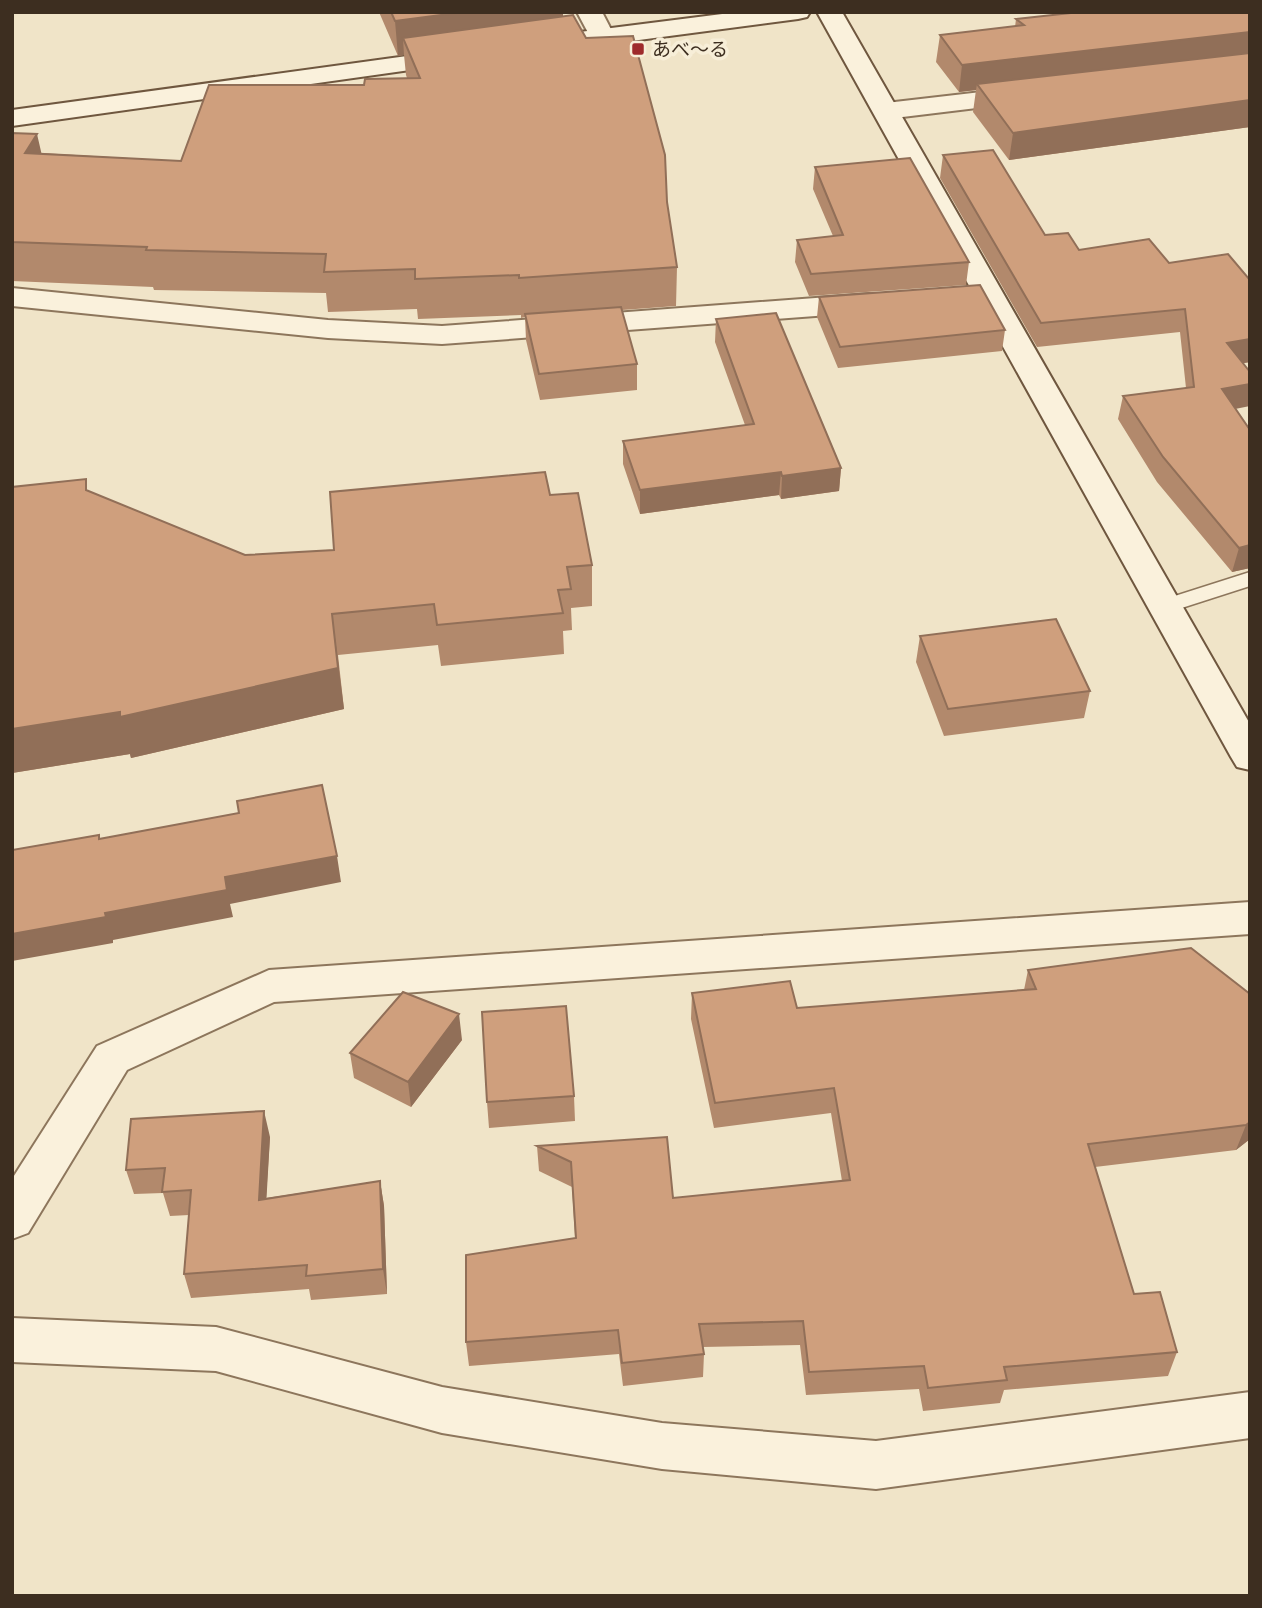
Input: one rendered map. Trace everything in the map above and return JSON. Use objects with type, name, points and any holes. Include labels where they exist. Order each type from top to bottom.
[{"type":"street","points":[[589,12],[602,37]]},
{"type":"street","points":[[519,48],[798,12]]},
{"type":"street","points":[[829,12],[886,111],[973,296],[1163,607],[1250,757]]},
{"type":"street","points":[[12,118],[478,54]]},
{"type":"street","points":[[886,111],[1048,92]]},
{"type":"street","points":[[12,297],[328,329],[442,335],[892,302]]},
{"type":"street","points":[[12,1219],[113,1058],[269,986],[1250,918]]},
{"type":"street","points":[[12,1340],[216,1349],[442,1410],[662,1446],[876,1465],[1250,1415]]},
{"type":"lane","points":[[1163,607],[1250,579]]},
{"type":"building","points":[[391,12],[464,12],[395,21]]},
{"type":"building","points":[[1080,12],[1250,12],[1250,32],[962,65],[940,35],[1024,25],[1016,19]]},
{"type":"building","points":[[573,15],[586,38],[633,36],[665,155],[667,202],[677,267],[519,278],[519,275],[415,279],[415,269],[324,272],[326,254],[146,250],[147,247],[12,242],[12,133],[37,134],[25,153],[181,161],[209,85],[364,85],[365,79],[420,78],[403,38]]},
{"type":"building","points":[[1250,53],[1250,100],[1013,133],[977,84]]},
{"type":"building","points":[[993,150],[1045,235],[1068,233],[1079,250],[1149,239],[1169,263],[1228,254],[1250,280],[1250,339],[1227,343],[1250,372],[1250,384],[1222,389],[1250,430],[1250,545],[1239,548],[1163,457],[1123,396],[1194,387],[1185,309],[1041,323],[943,155]]},
{"type":"building","points":[[910,158],[969,262],[811,274],[797,240],[843,235],[815,167]]},
{"type":"building","points":[[980,285],[1005,330],[840,347],[819,297]]},
{"type":"building","points":[[621,307],[637,364],[539,374],[525,314]]},
{"type":"building","points":[[776,313],[841,468],[782,476],[781,472],[640,490],[623,441],[754,424],[716,319]]},
{"type":"building","points":[[545,472],[550,495],[578,493],[592,565],[567,567],[571,589],[558,590],[563,613],[437,625],[434,604],[332,614],[338,668],[120,717],[120,712],[12,729],[12,487],[86,479],[86,490],[245,555],[334,550],[330,492]]},
{"type":"building","points":[[1056,619],[1090,691],[948,709],[920,636]]},
{"type":"building","points":[[322,785],[337,856],[225,877],[227,890],[105,913],[106,917],[12,934],[12,850],[99,835],[99,839],[239,813],[237,801]]},
{"type":"building","points":[[1191,948],[1250,994],[1250,1122],[1246,1125],[1088,1144],[1134,1294],[1160,1292],[1177,1352],[1004,1367],[1007,1380],[928,1388],[924,1366],[809,1372],[803,1321],[699,1324],[704,1354],[622,1363],[618,1330],[466,1342],[466,1255],[576,1238],[571,1162],[537,1146],[667,1137],[673,1198],[850,1180],[834,1088],[715,1103],[692,993],[790,981],[797,1008],[1036,989],[1028,970]]},
{"type":"building","points":[[403,992],[459,1014],[408,1082],[350,1053]]},
{"type":"building","points":[[566,1006],[574,1096],[487,1102],[482,1012]]},
{"type":"building","points":[[264,1111],[259,1200],[380,1181],[383,1269],[306,1276],[307,1265],[184,1274],[191,1190],[162,1192],[165,1168],[126,1170],[131,1119]]},
{"type":"place","name":"あべ〜る","points":[[638,49]]}]
